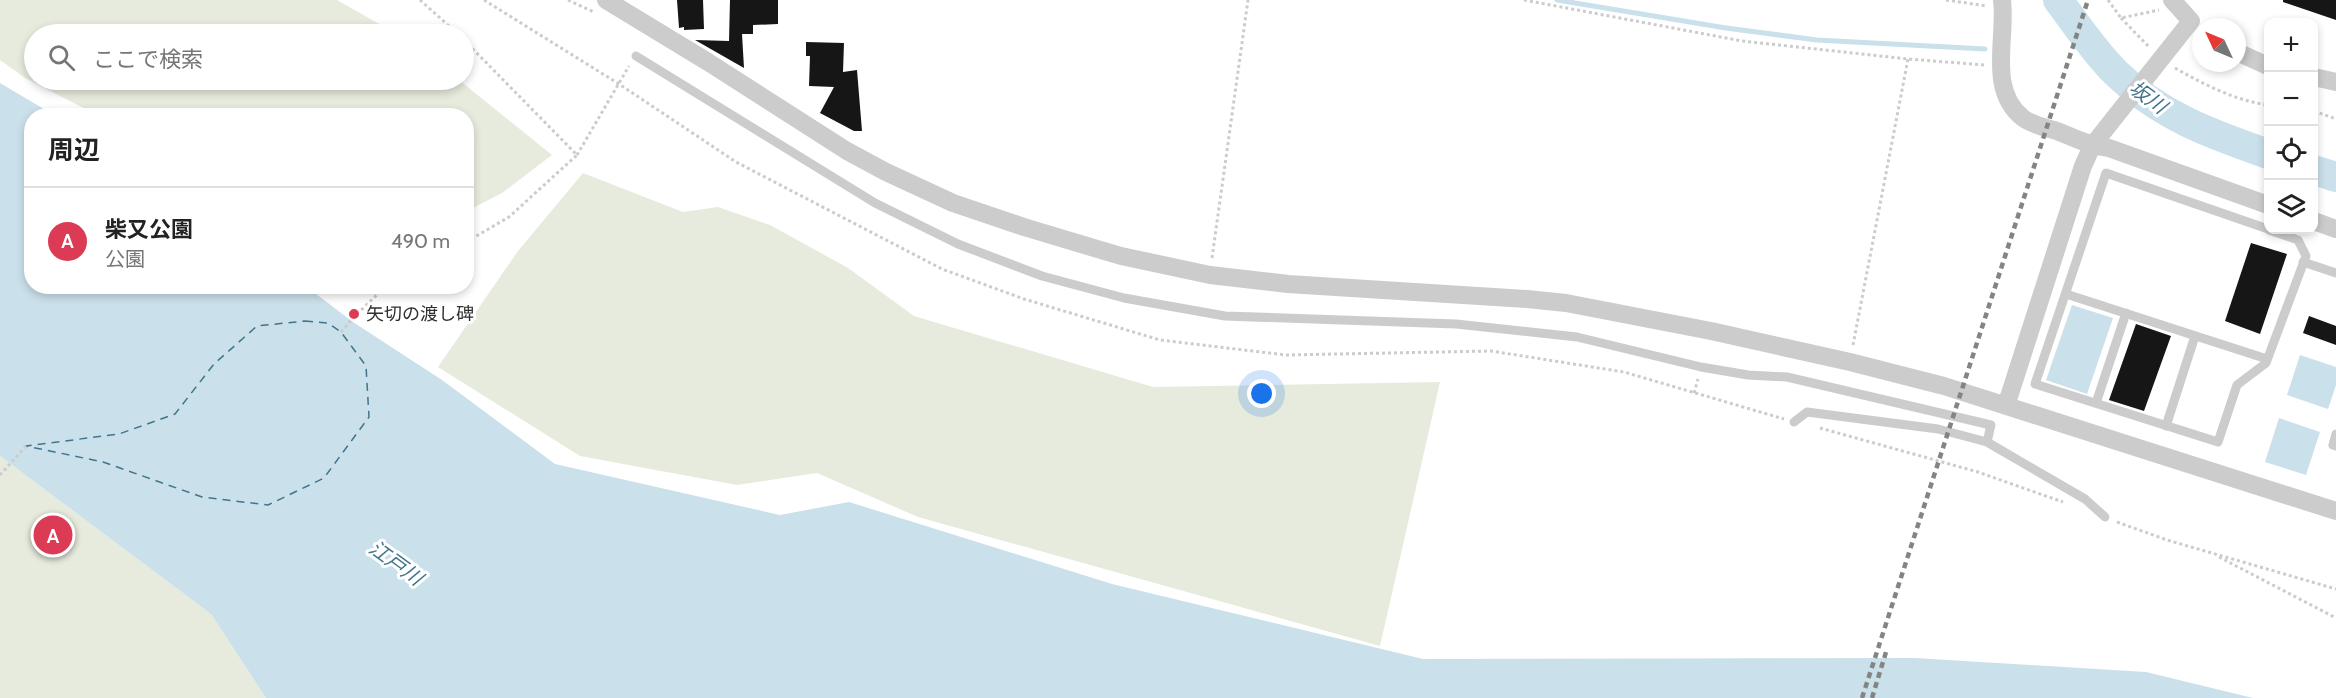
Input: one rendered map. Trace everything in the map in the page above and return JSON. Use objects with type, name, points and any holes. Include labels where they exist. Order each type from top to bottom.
[{"type":"street","points":[[606,0],[847,151],[953,203],[1069,241],[1121,256],[1210,275],[1288,284],[1481,295],[1566,303],[1711,331],[1944,386],[1999,415],[2336,511]]},
{"type":"street","points":[[2173,1],[2192,21]]},
{"type":"street","points":[[2003,4],[2000,64],[2006,92],[2014,110],[2025,120],[2092,146],[2109,148],[2264,204]]},
{"type":"street","points":[[1999,415],[2092,146],[2164,56],[2192,29]]},
{"type":"street","points":[[2246,56],[2264,64]]},
{"type":"street","points":[[2318,77],[2336,82]]},
{"type":"street","points":[[2318,223],[2336,229]]},
{"type":"lane","points":[[636,56],[875,203],[958,244],[1052,278],[1124,298],[1225,316],[1456,324],[1577,337],[1701,367],[1748,375],[1787,377],[1999,415],[1987,442]]},
{"type":"lane","points":[[2264,227],[2106,173],[2035,384],[2218,442],[2236,386],[2266,363],[2306,256],[2298,240],[2282,234]]},
{"type":"lane","points":[[2304,262],[2336,273]]},
{"type":"lane","points":[[2066,294],[2267,359]]},
{"type":"lane","points":[[2096,403],[2126,313]]},
{"type":"lane","points":[[2166,426],[2195,336]]},
{"type":"lane","points":[[1794,422],[1807,412],[1938,429],[1987,442],[2085,499],[2105,517]]},
{"type":"lane","points":[[2336,434],[2332,445],[2336,446]]},
{"type":"path","points":[[420,0],[447,24]]},
{"type":"path","points":[[484,0],[619,84],[736,162],[942,269],[1024,298],[1160,340],[1286,355],[1491,351],[1624,372],[1794,422],[1882,443],[1978,472],[2063,502]]},
{"type":"path","points":[[1210,275],[1248,0]]},
{"type":"path","points":[[1524,0],[1742,41],[1908,59],[1984,65],[2000,64]]},
{"type":"path","points":[[1946,0],[2003,4]]},
{"type":"path","points":[[2108,0],[2121,18],[2164,56],[2211,88],[2248,102],[2264,104]]},
{"type":"path","points":[[2121,18],[2158,11],[2173,1]]},
{"type":"path","points":[[474,50],[577,155]]},
{"type":"path","points":[[474,237],[509,217],[577,155],[636,56]]},
{"type":"path","points":[[1850,362],[1908,59]]},
{"type":"path","points":[[2318,113],[2336,119]]},
{"type":"path","points":[[341,332],[378,294]]},
{"type":"path","points":[[0,475],[26,447]]},
{"type":"path","points":[[2105,517],[2167,540],[2336,589]]},
{"type":"path","points":[[2212,553],[2336,618]]},
{"type":"shaded area","points":[[0,0],[337,0],[379,24],[24,24],[24,77],[0,60]]},
{"type":"shaded area","points":[[48,90],[471,90],[552,155],[502,193],[474,207],[474,108],[83,108]]},
{"type":"shaded area","points":[[583,173],[683,212],[718,207],[770,225],[848,268],[914,316],[1153,387],[1440,382],[1380,646],[918,517],[817,473],[737,485],[580,456],[438,367],[518,251]]},
{"type":"shaded area","points":[[0,456],[211,614],[266,698],[0,698]]},
{"type":"water","name":"江戸川","points":[[0,83],[42,108],[24,108],[24,294],[316,294],[353,322],[442,380],[555,464],[780,515],[849,502],[1112,584],[1423,659],[1915,658],[2146,672],[2253,698],[266,698],[211,614],[0,456]]},
{"type":"water","points":[[2072,305],[2113,318],[2087,394],[2046,380]]},
{"type":"water","points":[[2300,355],[2336,367],[2336,385],[2328,409],[2287,395]]},
{"type":"water","points":[[2279,418],[2320,432],[2306,475],[2265,462]]},
{"type":"building","points":[[677,0],[703,0],[704,29],[679,28]]},
{"type":"building","points":[[730,0],[778,0],[778,24],[753,25],[753,34],[742,34],[744,68],[695,40],[729,41]]},
{"type":"building","points":[[2283,0],[2336,0],[2336,20],[2283,2]]},
{"type":"building","points":[[806,42],[844,43],[843,72],[857,70],[862,131],[854,131],[820,113],[834,87],[809,86],[810,56],[806,56]]},
{"type":"building","points":[[2251,243],[2287,254],[2260,334],[2225,321]]},
{"type":"building","points":[[2309,316],[2336,326],[2336,345],[2303,333]]},
{"type":"building","points":[[2136,324],[2171,336],[2144,411],[2109,400]]},
{"type":"waterway","points":[[1557,0],[1726,28],[1817,40],[1985,49]]},
{"type":"waterway","name":"坂川","points":[[2058,0],[2107,64],[2150,101],[2206,131],[2264,153]]},
{"type":"waterway","name":"坂川","points":[[2318,171],[2336,177]]},
{"type":"ferry route","points":[[305,321],[328,323],[341,332],[366,366],[369,417],[324,478],[268,505],[202,497],[103,462],[26,446],[119,434],[175,414],[214,364],[257,326],[305,321]]},
{"type":"railway","points":[[1862,698],[2088,0]]},
{"type":"railway","points":[[1872,698],[1886,652]]},
{"type":"place","name":"矢切の渡し碑","points":[[354,314]]},
{"type":"place","name":"柴又公園","points":[[53,535]]}]
